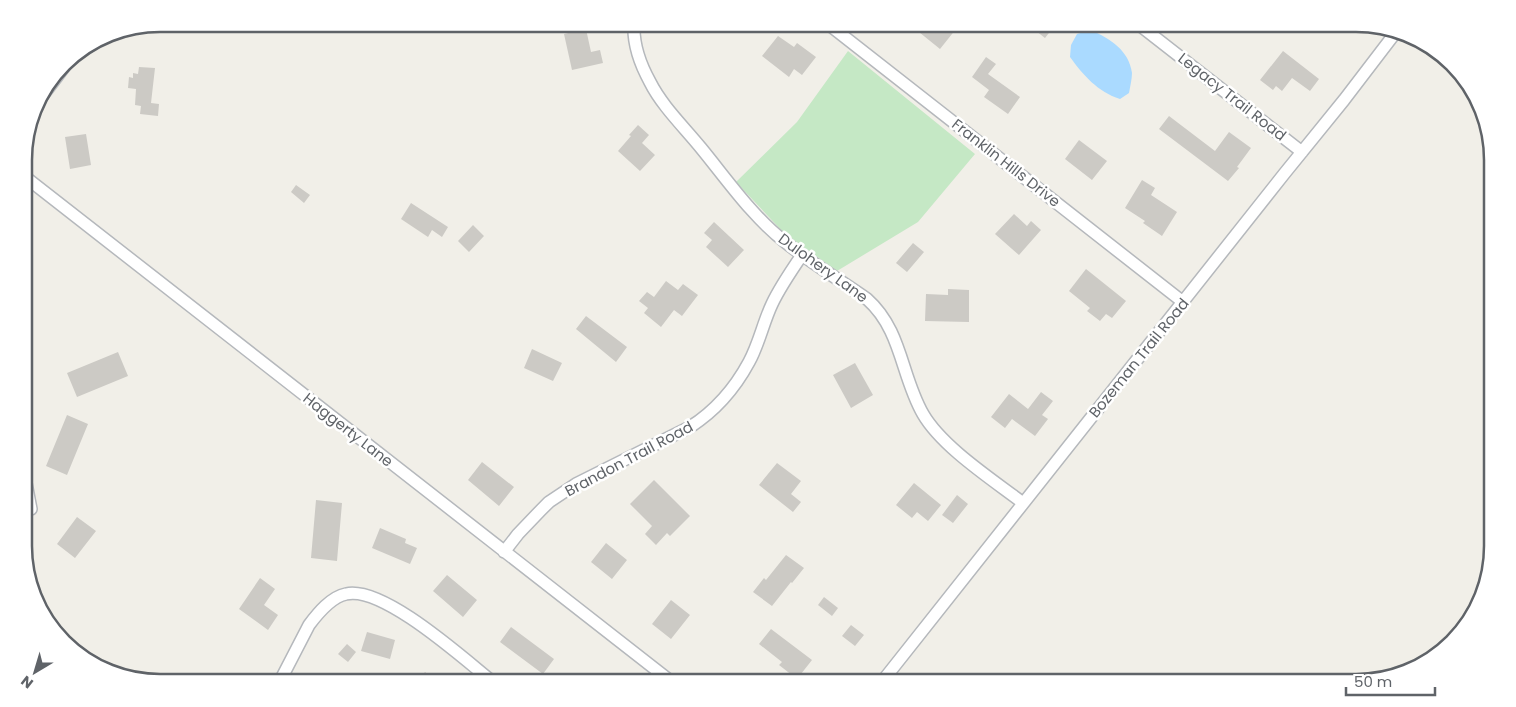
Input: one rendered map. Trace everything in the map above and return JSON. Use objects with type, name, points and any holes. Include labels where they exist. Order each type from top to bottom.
[{"type":"street","name":"Dulohery Lane","points":[[635,33],[640,62],[650,84],[744,201],[769,228],[802,255],[877,307],[888,322],[914,396],[924,415],[950,446],[1023,503]]},
{"type":"street","name":"Franklin Hills Drive","points":[[839,33],[1183,302]]},
{"type":"street","name":"Legacy Trail Road","points":[[1150,33],[1302,152]]},
{"type":"street","name":"Bozeman Trail Road","points":[[888,674],[1391,38]]},
{"type":"street","name":"Haggerty Lane","points":[[33,183],[661,674]]},
{"type":"street","name":"Brandon Trail Road","points":[[504,552],[518,534],[549,502],[576,484],[690,427],[703,419],[722,402],[749,362],[773,302],[787,276],[802,255]]},
{"type":"street","points":[[284,674],[315,617],[336,598],[350,593],[376,599],[396,609],[419,624],[483,674]]},
{"type":"green space","points":[[848,51],[975,154],[918,222],[837,271],[784,233],[736,182],[797,122]]},
{"type":"water","points":[[1097,33],[1118,46],[1127,58],[1132,73],[1129,93],[1120,99],[1112,96],[1098,87],[1080,70],[1070,57],[1071,45],[1077,34]]},
{"type":"building","points":[[587,33],[591,52],[600,50],[603,63],[572,70],[564,34]]},
{"type":"building","points":[[920,33],[953,33],[940,49]]},
{"type":"building","points":[[1039,33],[1049,33],[1045,38]]},
{"type":"building","points":[[778,36],[794,47],[797,43],[816,57],[802,75],[794,69],[789,77],[762,56]]},
{"type":"building","points":[[1283,51],[1319,79],[1310,91],[1292,78],[1282,91],[1276,86],[1273,90],[1260,80]]},
{"type":"building","points":[[986,57],[996,64],[988,74],[1020,97],[1008,114],[984,97],[989,90],[972,77]]},
{"type":"building","points":[[139,67],[155,68],[151,103],[159,104],[158,116],[140,114],[141,106],[135,105],[136,89],[128,88],[129,77],[133,78],[133,73],[138,74]]},
{"type":"building","points":[[1169,116],[1215,151],[1229,132],[1251,148],[1237,167],[1239,168],[1228,181],[1159,129]]},
{"type":"building","points":[[638,125],[649,135],[642,143],[655,155],[640,171],[618,151]]},
{"type":"building","points":[[86,134],[91,165],[70,169],[65,137]]},
{"type":"building","points":[[1079,140],[1107,161],[1092,180],[1065,159]]},
{"type":"building","points":[[1142,180],[1155,188],[1151,195],[1177,212],[1162,236],[1143,223],[1145,221],[1125,208]]},
{"type":"building","points":[[296,185],[310,195],[304,203],[291,192]]},
{"type":"building","points":[[411,203],[448,227],[442,237],[432,230],[428,237],[401,219]]},
{"type":"building","points":[[1014,214],[1027,226],[1031,221],[1041,230],[1019,255],[995,234]]},
{"type":"building","points":[[714,222],[744,250],[728,267],[706,247],[712,240],[704,233]]},
{"type":"building","points":[[473,225],[484,236],[469,252],[458,241]]},
{"type":"building","points":[[913,243],[924,252],[907,272],[896,263]]},
{"type":"building","points":[[1086,269],[1126,301],[1112,318],[1106,314],[1100,321],[1087,311],[1090,308],[1069,291]]},
{"type":"building","points":[[666,281],[678,290],[683,284],[698,295],[682,316],[674,310],[661,327],[644,313],[648,308],[639,301],[647,292],[654,297]]},
{"type":"building","points":[[948,289],[969,290],[969,322],[925,321],[926,294],[948,295]]},
{"type":"building","points":[[586,316],[627,347],[616,362],[576,329]]},
{"type":"building","points":[[532,349],[562,363],[553,381],[524,368]]},
{"type":"building","points":[[118,352],[128,376],[77,397],[67,373]]},
{"type":"building","points":[[855,363],[873,395],[851,408],[833,375]]},
{"type":"building","points":[[1041,392],[1053,401],[1042,415],[1048,419],[1035,436],[1012,419],[1005,428],[991,417],[1009,394],[1028,409]]},
{"type":"building","points":[[67,415],[88,424],[67,475],[46,466]]},
{"type":"building","points":[[482,462],[514,487],[499,506],[468,480]]},
{"type":"building","points":[[777,463],[801,481],[791,494],[801,502],[793,512],[759,485]]},
{"type":"building","points":[[654,480],[690,516],[670,536],[667,533],[656,545],[645,534],[652,526],[630,504]]},
{"type":"building","points":[[914,483],[941,505],[928,521],[917,512],[912,518],[896,505]]},
{"type":"building","points":[[957,495],[968,504],[953,523],[942,515]]},
{"type":"building","points":[[316,500],[342,503],[337,561],[311,558]]},
{"type":"building","points":[[77,517],[96,531],[75,558],[57,544]]},
{"type":"building","points":[[380,528],[406,539],[405,543],[417,548],[410,564],[372,548]]},
{"type":"building","points":[[606,543],[627,560],[612,579],[591,562]]},
{"type":"building","points":[[786,555],[804,568],[772,606],[753,592],[764,578],[766,580]]},
{"type":"building","points":[[447,575],[477,600],[463,617],[433,591]]},
{"type":"building","points":[[260,578],[275,589],[264,605],[278,615],[268,630],[239,609]]},
{"type":"building","points":[[824,597],[838,608],[832,616],[818,605]]},
{"type":"building","points":[[671,600],[690,615],[671,639],[652,624]]},
{"type":"building","points":[[851,625],[864,635],[855,646],[842,636]]},
{"type":"building","points":[[511,627],[554,659],[543,674],[500,642]]},
{"type":"building","points":[[771,629],[812,660],[801,674],[791,674],[779,665],[782,662],[759,644]]},
{"type":"building","points":[[367,632],[395,640],[390,659],[361,651]]},
{"type":"building","points":[[347,644],[356,652],[348,662],[338,654]]}]
